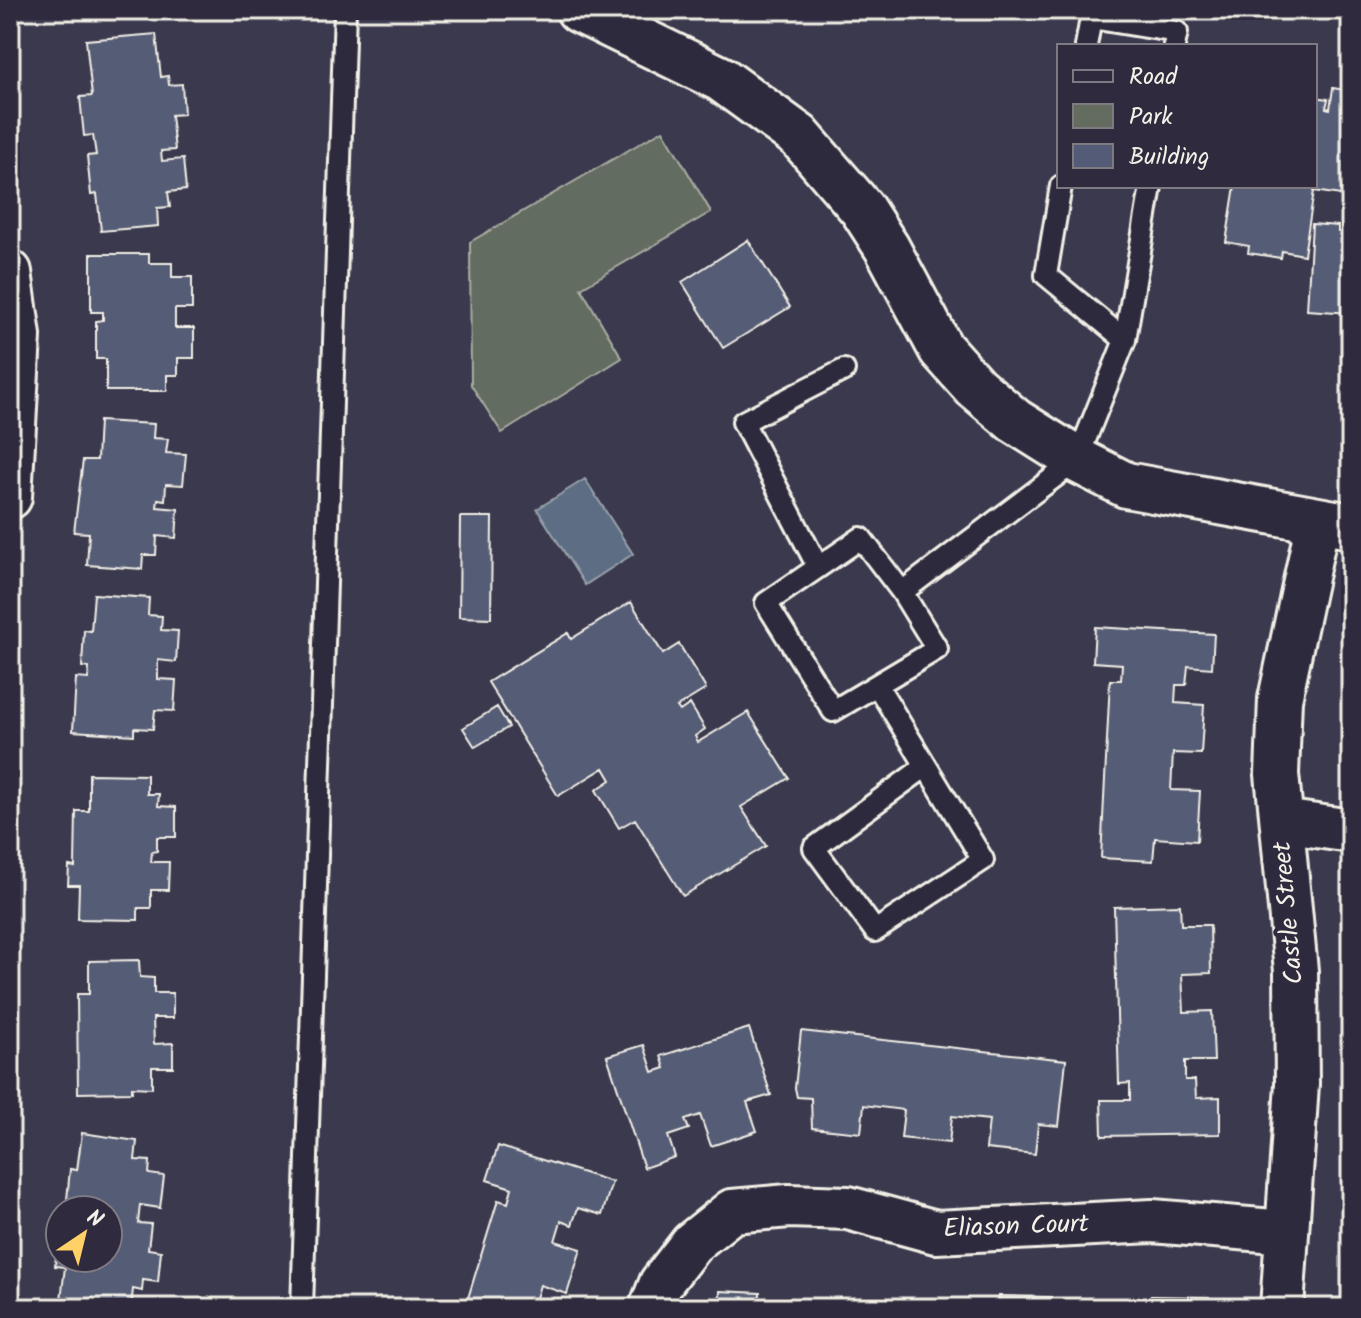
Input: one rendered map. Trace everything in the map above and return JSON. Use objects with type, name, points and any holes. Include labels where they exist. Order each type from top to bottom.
[{"type":"street","points":[[579,10],[721,79],[799,136],[862,209],[941,349],[975,387],[1015,421],[1077,460],[1126,485],[1334,524]]},
{"type":"street","points":[[10,272],[19,336],[10,497]]},
{"type":"street","name":"Castle Street","points":[[1282,1308],[1297,1084],[1296,985],[1277,774],[1280,699],[1334,524]]},
{"type":"street","points":[[1282,821],[1351,831]]},
{"type":"street","name":"Eliason Court","points":[[651,1308],[661,1283],[692,1243],[732,1211],[789,1206],[848,1208],[936,1232],[1152,1221],[1287,1232]]},
{"type":"lane","points":[[302,1308],[345,10]]},
{"type":"lane","points":[[1086,44],[1091,18],[1177,32],[1174,44]]},
{"type":"lane","points":[[1061,188],[1046,275],[1125,340]]},
{"type":"lane","points":[[902,592],[1077,460],[1125,340],[1151,188]]},
{"type":"lane","points":[[818,567],[743,422],[844,370]]},
{"type":"lane","points":[[861,538],[902,592],[937,649],[833,711],[766,603],[861,538]]},
{"type":"lane","points":[[877,685],[983,860],[875,931],[814,848],[926,766]]},
{"type":"green space","points":[[663,130],[711,212],[581,288],[622,358],[502,433],[471,385],[470,242]]},
{"type":"water","points":[[585,479],[633,554],[585,585],[537,509]]},
{"type":"building","points":[[156,34],[161,77],[168,76],[169,85],[182,84],[184,114],[171,115],[175,150],[161,151],[162,161],[183,159],[186,190],[168,192],[170,207],[157,208],[158,226],[101,231],[97,194],[91,195],[87,156],[96,155],[93,135],[84,136],[80,97],[92,96],[86,40]]},
{"type":"building","points":[[1333,88],[1351,91],[1351,191],[1347,196],[1314,191],[1304,255],[1282,251],[1281,258],[1248,253],[1249,246],[1226,242],[1235,188],[1317,188],[1317,97],[1328,99],[1326,108],[1330,109]]},
{"type":"building","points":[[1312,224],[1338,226],[1338,232],[1351,233],[1351,313],[1307,310]]},
{"type":"building","points":[[748,240],[790,307],[723,348],[682,282]]},
{"type":"building","points":[[91,254],[149,254],[149,263],[172,263],[172,277],[192,277],[192,309],[175,309],[175,328],[194,328],[194,358],[178,358],[178,375],[167,375],[167,391],[106,391],[106,359],[96,359],[96,321],[103,320],[103,312],[91,312]]},
{"type":"building","points":[[99,421],[154,424],[153,438],[168,439],[166,453],[186,454],[183,485],[166,484],[165,500],[158,499],[157,507],[178,509],[176,538],[157,536],[156,555],[143,555],[142,569],[87,565],[89,533],[74,532],[83,460],[97,460]]},
{"type":"building","points":[[460,517],[492,517],[491,618],[459,617]]},
{"type":"building","points":[[94,594],[149,598],[148,615],[162,616],[161,630],[178,631],[176,662],[158,660],[158,679],[176,680],[174,711],[155,710],[153,729],[134,728],[134,735],[73,731],[76,678],[88,679],[89,668],[82,667],[84,630],[91,631]]},
{"type":"building","points":[[631,602],[663,654],[679,644],[706,689],[677,707],[680,711],[690,704],[705,729],[695,736],[698,742],[748,712],[789,778],[741,807],[766,846],[683,896],[635,819],[619,828],[596,790],[611,780],[604,768],[558,796],[488,682],[568,633],[571,639]]},
{"type":"building","points":[[1095,627],[1214,634],[1212,668],[1188,666],[1186,685],[1176,685],[1175,703],[1204,705],[1201,754],[1173,753],[1171,790],[1200,791],[1197,841],[1155,838],[1153,861],[1101,858],[1110,680],[1121,680],[1122,664],[1093,662]]},
{"type":"building","points":[[1351,702],[1351,748],[1343,746]]},
{"type":"building","points":[[497,707],[509,727],[475,747],[463,728]]},
{"type":"building","points":[[89,774],[147,775],[147,794],[159,794],[158,806],[176,807],[176,837],[157,837],[157,851],[152,852],[151,862],[169,862],[168,890],[151,890],[151,908],[138,908],[138,920],[78,919],[79,885],[68,885],[69,866],[75,867],[76,811],[89,811]]},
{"type":"building","points":[[1180,905],[1181,925],[1210,925],[1211,973],[1182,974],[1184,1012],[1212,1011],[1214,1061],[1185,1061],[1185,1080],[1195,1080],[1196,1098],[1220,1097],[1220,1134],[1102,1136],[1101,1100],[1130,1100],[1130,1083],[1119,1084],[1114,907]]},
{"type":"building","points":[[139,960],[140,977],[154,978],[154,993],[173,993],[173,1018],[153,1018],[154,1044],[173,1043],[173,1067],[152,1067],[152,1088],[132,1087],[132,1092],[78,1093],[77,994],[89,994],[89,961]]},
{"type":"building","points":[[749,1028],[771,1095],[747,1102],[757,1131],[711,1146],[700,1115],[685,1120],[689,1129],[668,1136],[675,1157],[644,1168],[607,1056],[644,1045],[653,1072],[665,1068],[661,1056]]},
{"type":"building","points":[[801,1031],[1066,1060],[1059,1126],[1038,1124],[1035,1154],[986,1149],[989,1120],[952,1116],[949,1143],[901,1138],[904,1110],[864,1105],[861,1133],[812,1128],[811,1098],[797,1097],[795,1088]]},
{"type":"building","points":[[82,1133],[137,1141],[135,1160],[150,1161],[149,1174],[164,1176],[160,1208],[140,1205],[138,1223],[151,1224],[148,1249],[161,1251],[158,1282],[143,1280],[142,1291],[133,1289],[131,1308],[60,1308],[64,1274],[124,1274],[124,1194],[68,1194],[70,1169],[77,1170]]},
{"type":"building","points":[[498,1146],[612,1182],[602,1215],[578,1208],[572,1225],[561,1221],[555,1241],[581,1249],[567,1294],[540,1285],[533,1308],[465,1308],[498,1200],[508,1203],[512,1188],[487,1180]]},
{"type":"building","points":[[720,1291],[760,1293],[759,1308],[719,1308]]},
{"type":"building","points":[[999,1296],[1051,1297],[1051,1308],[998,1308]]},
{"type":"building","points":[[1151,1296],[1209,1297],[1209,1308],[1151,1308]]},
{"type":"building","points":[[794,1301],[844,1303],[844,1308],[793,1308]]},
{"type":"building","points":[[1088,1301],[1136,1302],[1135,1308],[1088,1308]]}]
